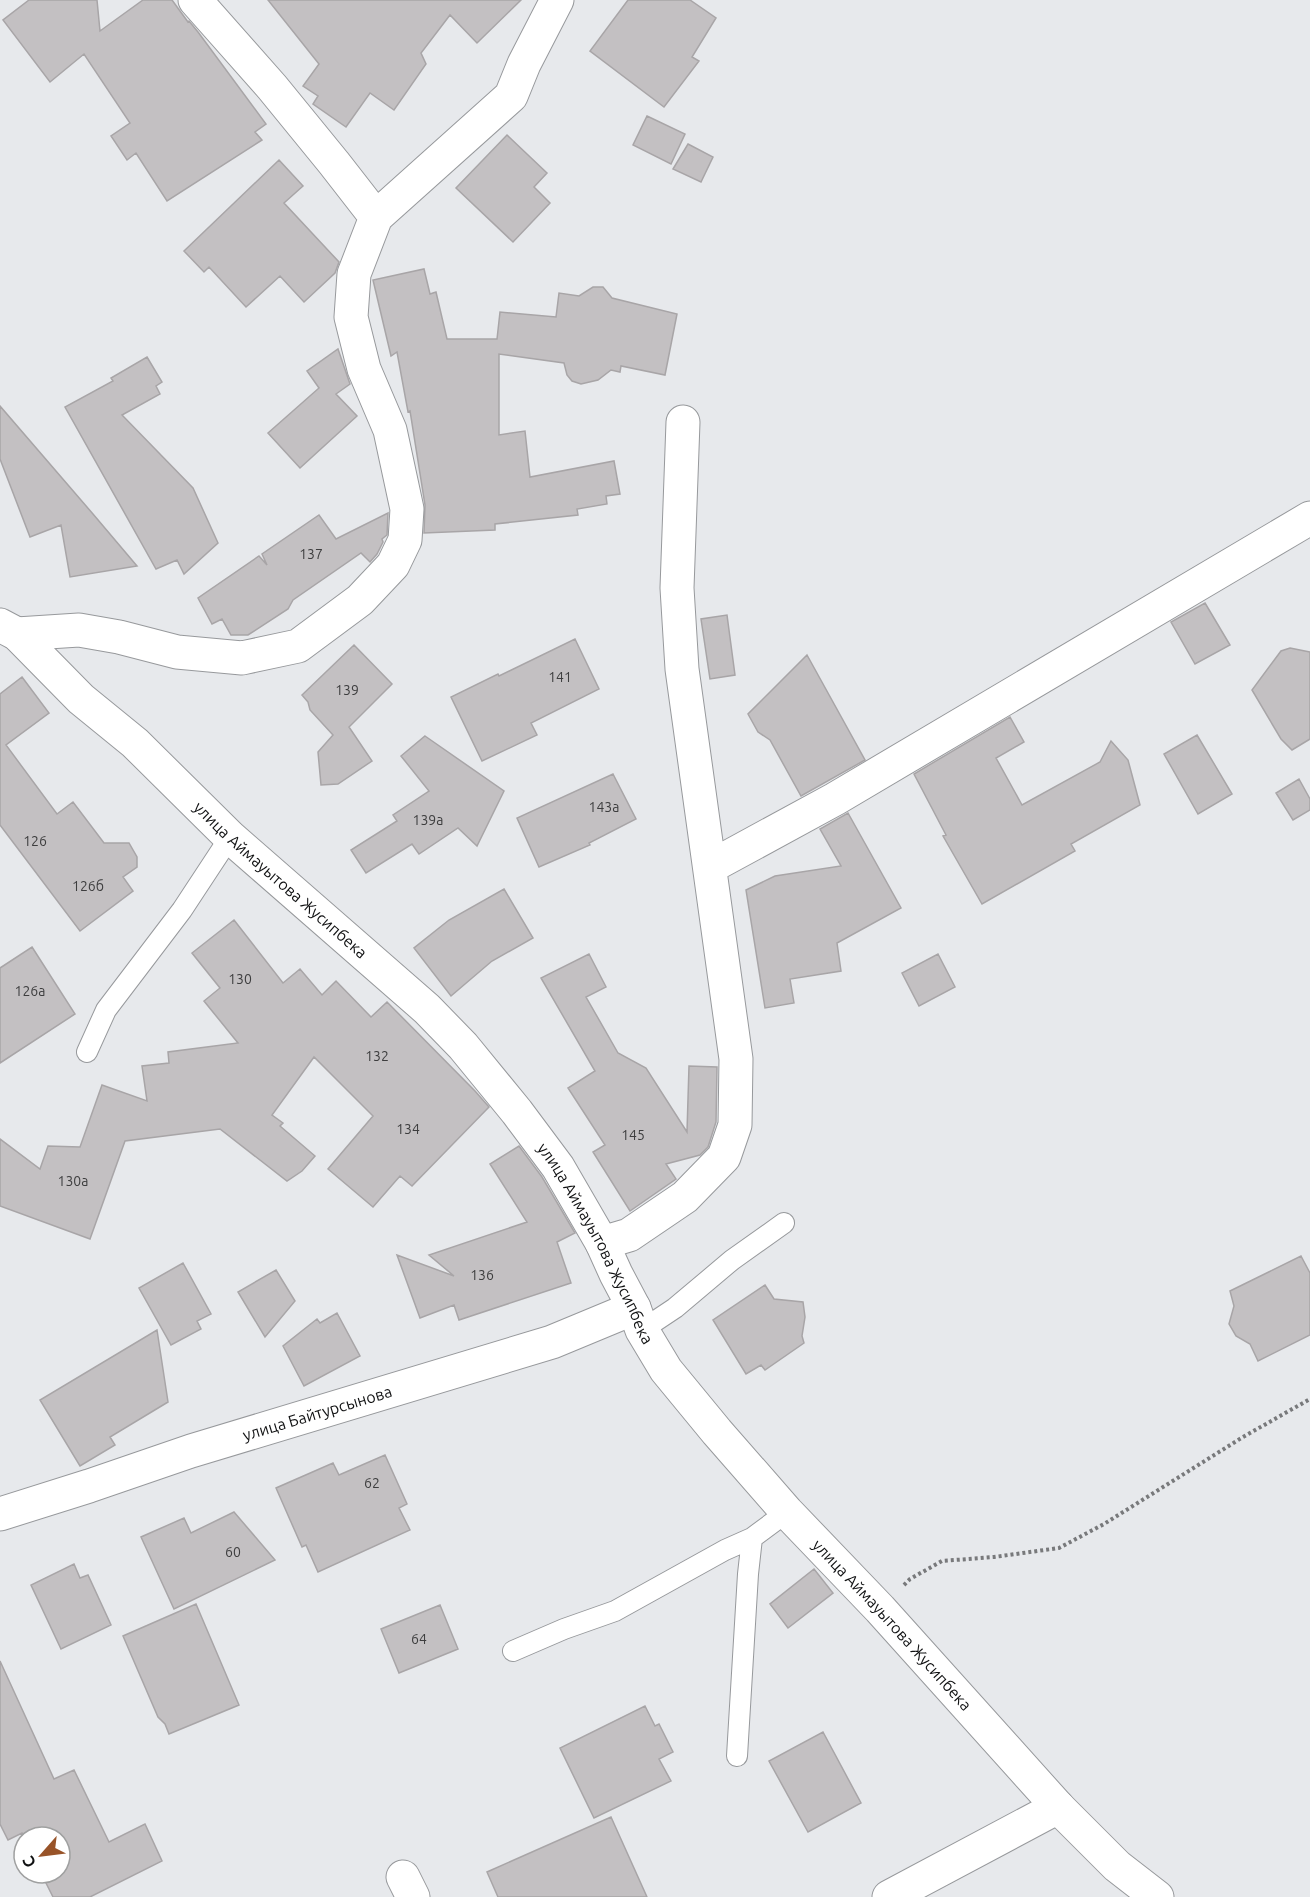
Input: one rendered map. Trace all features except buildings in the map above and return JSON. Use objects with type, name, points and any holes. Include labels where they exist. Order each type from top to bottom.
[{"type":"street","points":[[195,0],[272,87],[376,217]]},
{"type":"street","points":[[8,629],[80,630],[177,652],[242,658],[298,646],[360,600],[393,565],[405,540],[407,509],[390,430],[364,369],[351,317],[354,274],[376,217],[511,96],[524,64],[557,0]]},
{"type":"street","points":[[602,1243],[629,1235],[685,1197],[724,1156],[735,1125],[736,1059],[681,658],[677,588],[683,422]]},
{"type":"street","points":[[710,867],[835,799],[1310,518]]},
{"type":"street","name":"улица Аймауытова Жусипбека","points":[[8,629],[81,699],[135,743],[230,837],[427,1009],[463,1046],[558,1167],[602,1243],[638,1319],[666,1370],[787,1512],[880,1609],[1058,1807],[1117,1866],[1156,1897]]},
{"type":"street","name":"улица Байтурсынова","points":[[0,1514],[191,1451],[552,1342],[638,1319]]},
{"type":"street","points":[[889,1897],[1058,1807]]},
{"type":"lane","points":[[87,1052],[106,1010],[182,910],[230,837]]},
{"type":"lane","points":[[638,1319],[675,1308],[732,1260],[784,1223]]},
{"type":"lane","points":[[513,1651],[564,1629],[615,1611],[725,1550],[752,1538],[787,1512]]},
{"type":"lane","points":[[737,1756],[752,1538]]},
{"type":"path","points":[[880,1609],[910,1579],[942,1561],[1059,1548],[1104,1524],[1243,1437],[1310,1399]]}]
